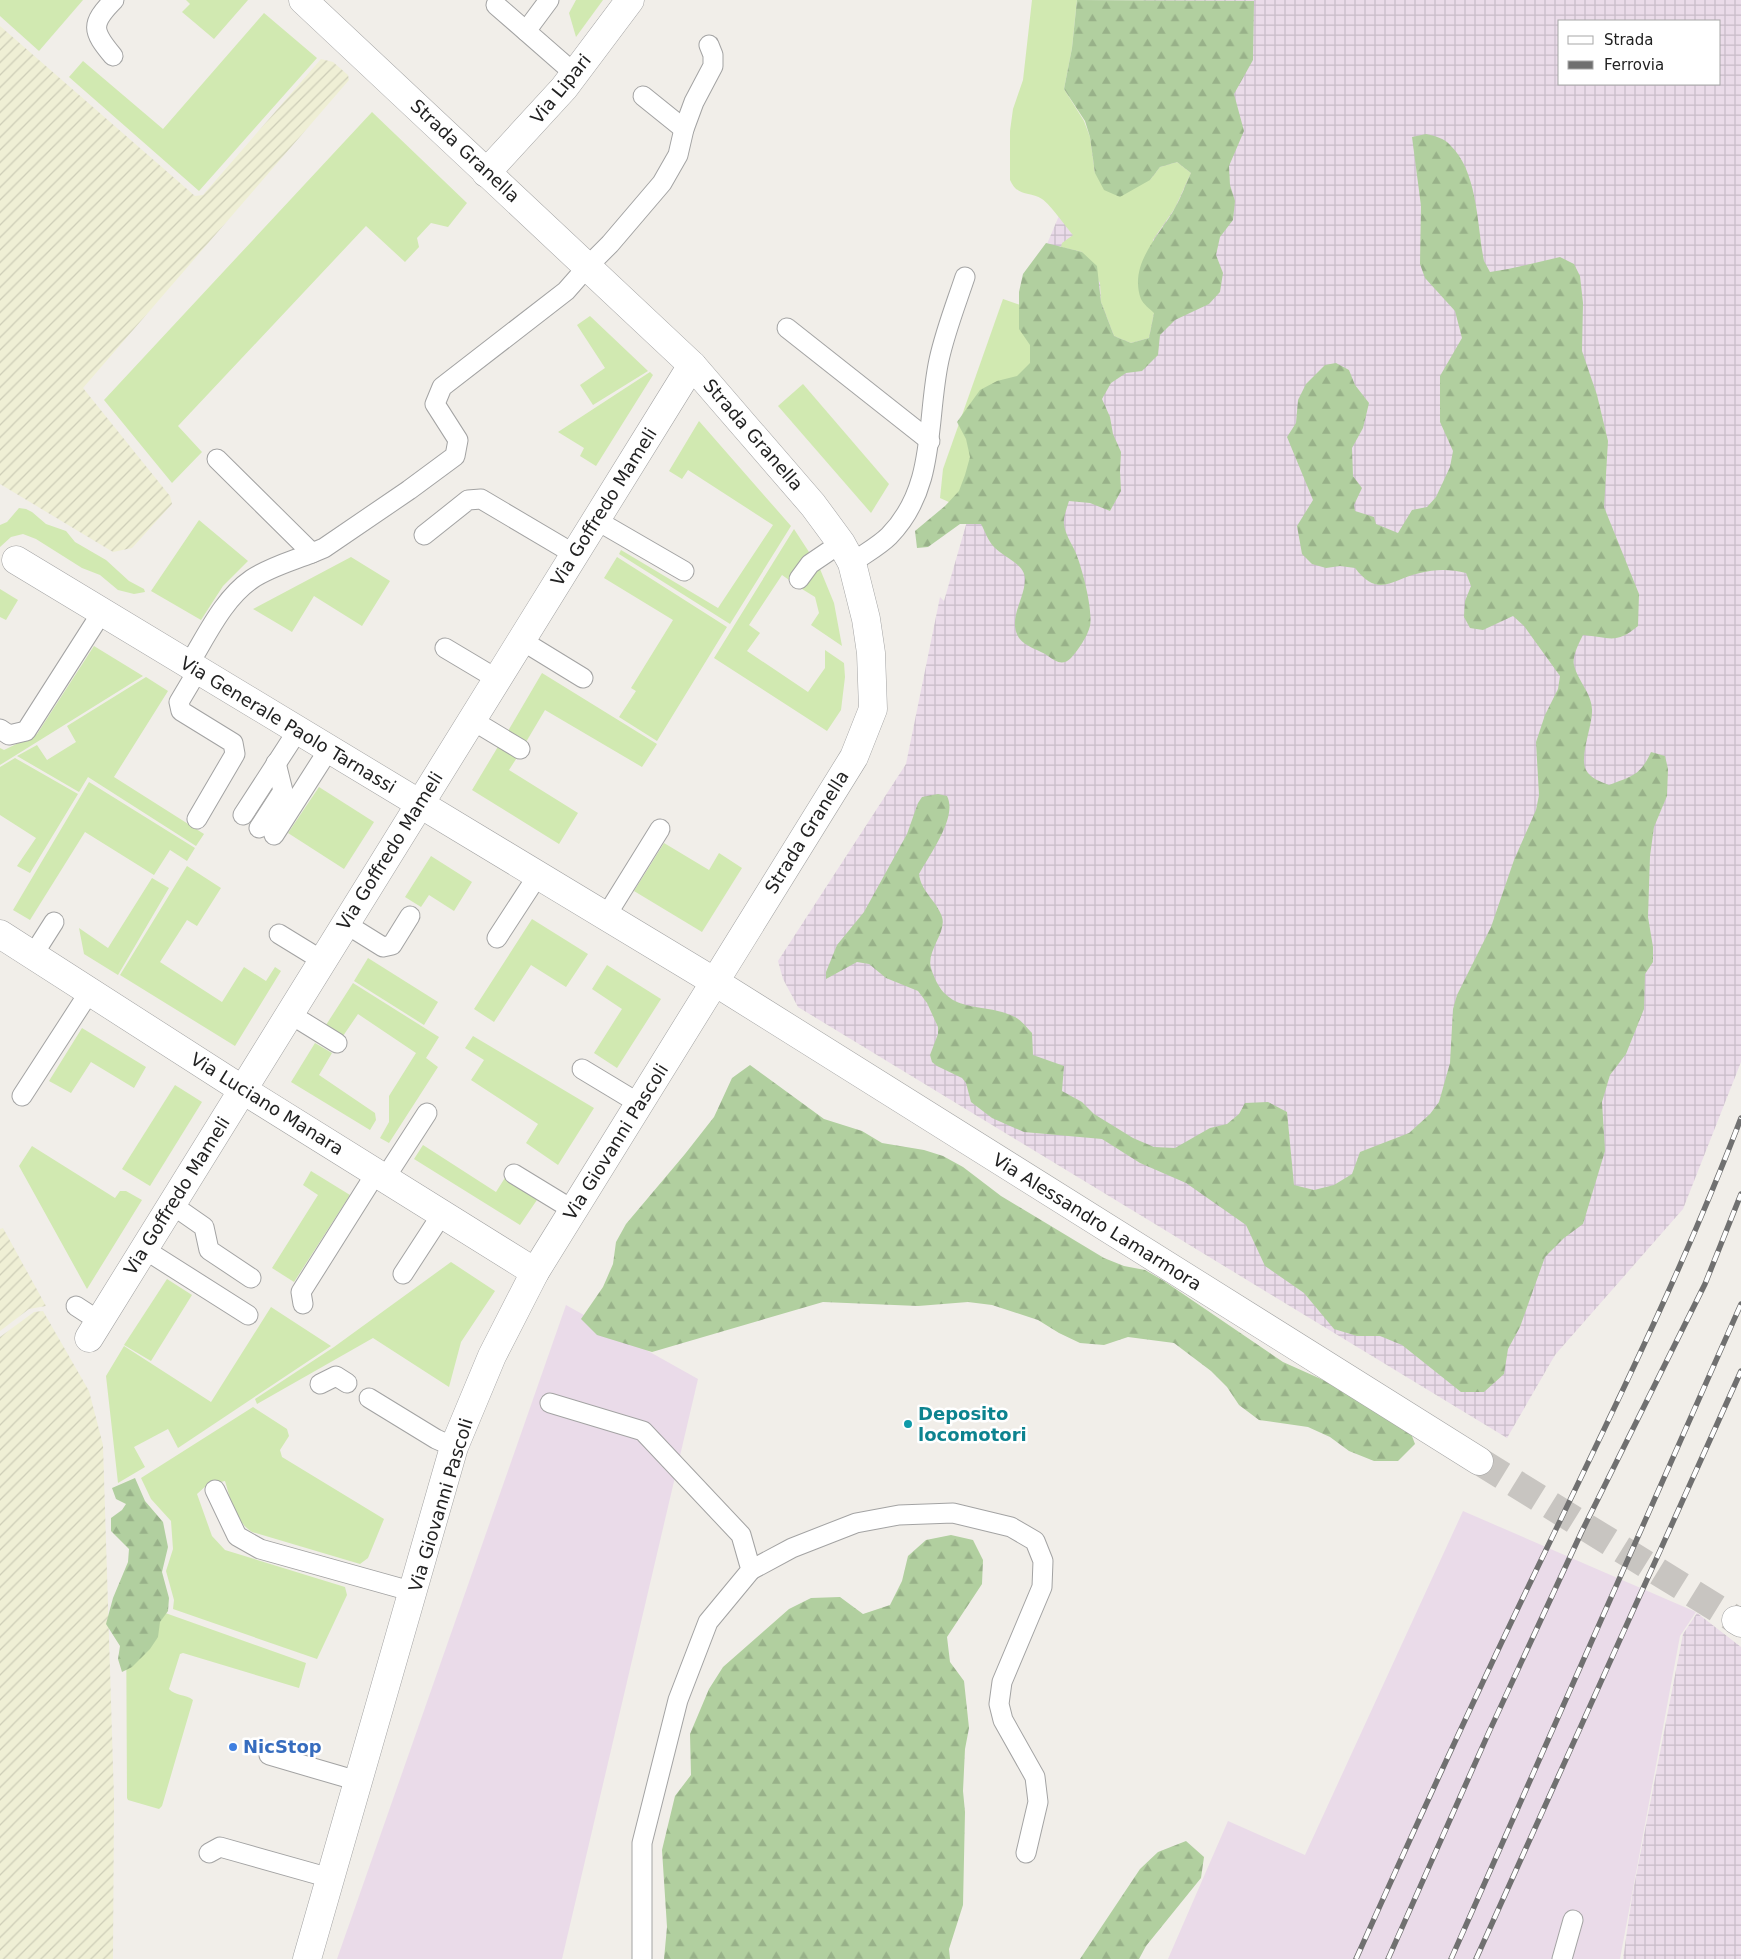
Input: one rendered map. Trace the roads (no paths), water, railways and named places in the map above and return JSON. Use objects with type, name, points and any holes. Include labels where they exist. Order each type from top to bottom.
[{"type":"street","name":"Strada Granella","points":[[303,0],[692,365],[813,505],[846,553],[868,628],[873,709],[854,757],[715,982]]},
{"type":"street","name":"Via Lipari","points":[[486,173],[544,111],[575,74],[630,0]]},
{"type":"street","name":"Via Goffredo Mameli","points":[[94,1329],[692,365]]},
{"type":"street","name":"Via Generale Paolo Tarnassi","points":[[16,560],[715,982]]},
{"type":"street","name":"Via Luciano Manara","points":[[1,938],[33,955],[243,1090],[535,1272]]},
{"type":"street","name":"Via Giovanni Pascoli","points":[[307,1959],[414,1592],[454,1447],[492,1356],[535,1272],[715,982]]},
{"type":"street","name":"Via Alessandro Lamarmora","points":[[715,982],[1479,1461]]},
{"type":"lane","points":[[113,56],[100,40],[96,28],[97,20],[114,0]]},
{"type":"lane","points":[[526,31],[549,0]]},
{"type":"lane","points":[[496,5],[575,74]]},
{"type":"lane","points":[[197,819],[236,754],[233,743],[182,711],[180,702],[194,667],[226,604],[240,588],[253,579],[270,569],[324,548],[455,456],[458,440],[435,404],[442,387],[566,292],[662,183],[678,155],[684,129],[694,102],[713,66],[713,55],[709,45]]},
{"type":"lane","points":[[643,96],[684,129]]},
{"type":"lane","points":[[799,579],[810,564],[846,553],[889,536],[908,509],[921,481],[930,441],[939,361],[965,277]]},
{"type":"lane","points":[[787,328],[930,441]]},
{"type":"lane","points":[[217,459],[312,553]]},
{"type":"lane","points":[[424,535],[468,500],[481,499],[574,554]]},
{"type":"lane","points":[[596,520],[684,571]]},
{"type":"lane","points":[[0,729],[9,735],[26,731],[102,612]]},
{"type":"lane","points":[[521,640],[583,678]]},
{"type":"lane","points":[[445,648],[497,679]]},
{"type":"lane","points":[[472,720],[520,749]]},
{"type":"lane","points":[[243,815],[298,730]]},
{"type":"lane","points":[[276,763],[283,791],[267,831],[329,749]]},
{"type":"lane","points":[[606,916],[660,829]]},
{"type":"lane","points":[[497,938],[538,875]]},
{"type":"lane","points":[[346,924],[383,947],[392,946],[410,916]]},
{"type":"lane","points":[[33,955],[54,922]]},
{"type":"lane","points":[[279,934],[322,961]]},
{"type":"lane","points":[[22,1096],[90,991]]},
{"type":"lane","points":[[290,1014],[337,1043]]},
{"type":"lane","points":[[582,1069],[640,1104]]},
{"type":"lane","points":[[303,1304],[302,1292],[380,1176],[427,1113]]},
{"type":"lane","points":[[514,1174],[573,1210]]},
{"type":"lane","points":[[171,1204],[204,1227],[209,1250],[251,1278]]},
{"type":"lane","points":[[403,1274],[442,1214]]},
{"type":"lane","points":[[144,1249],[248,1316]]},
{"type":"lane","points":[[76,1306],[94,1329]]},
{"type":"lane","points":[[320,1384],[336,1376],[347,1383]]},
{"type":"lane","points":[[369,1398],[436,1439],[454,1447]]},
{"type":"lane","points":[[550,1403],[643,1431],[741,1535],[751,1570]]},
{"type":"lane","points":[[214,1490],[237,1536],[260,1549],[414,1592]]},
{"type":"lane","points":[[642,1959],[642,1843],[678,1700],[708,1622],[751,1570],[792,1548],[856,1523],[899,1515],[953,1513],[1011,1527],[1035,1541],[1043,1561],[1042,1587],[1002,1682],[999,1704],[1003,1720],[1035,1777],[1038,1802],[1026,1852]]},
{"type":"lane","points":[[268,1755],[358,1781]]},
{"type":"lane","points":[[209,1853],[220,1847],[330,1878]]},
{"type":"lane","points":[[1562,1959],[1573,1920]]},
{"type":"tunnel","points":[[1479,1461],[1736,1620]]},
{"type":"railway","points":[[1356,1959],[1509,1626],[1668,1293],[1741,1118]]},
{"type":"railway","points":[[1388,1959],[1489,1732],[1582,1531],[1705,1284],[1741,1194]]},
{"type":"railway","points":[[1451,1959],[1741,1304]]},
{"type":"railway","points":[[1476,1959],[1741,1371]]},
{"type":"place","name":"Deposito locomotori","points":[[908,1424]]},
{"type":"place","name":"NicStop","points":[[233,1747]]}]
